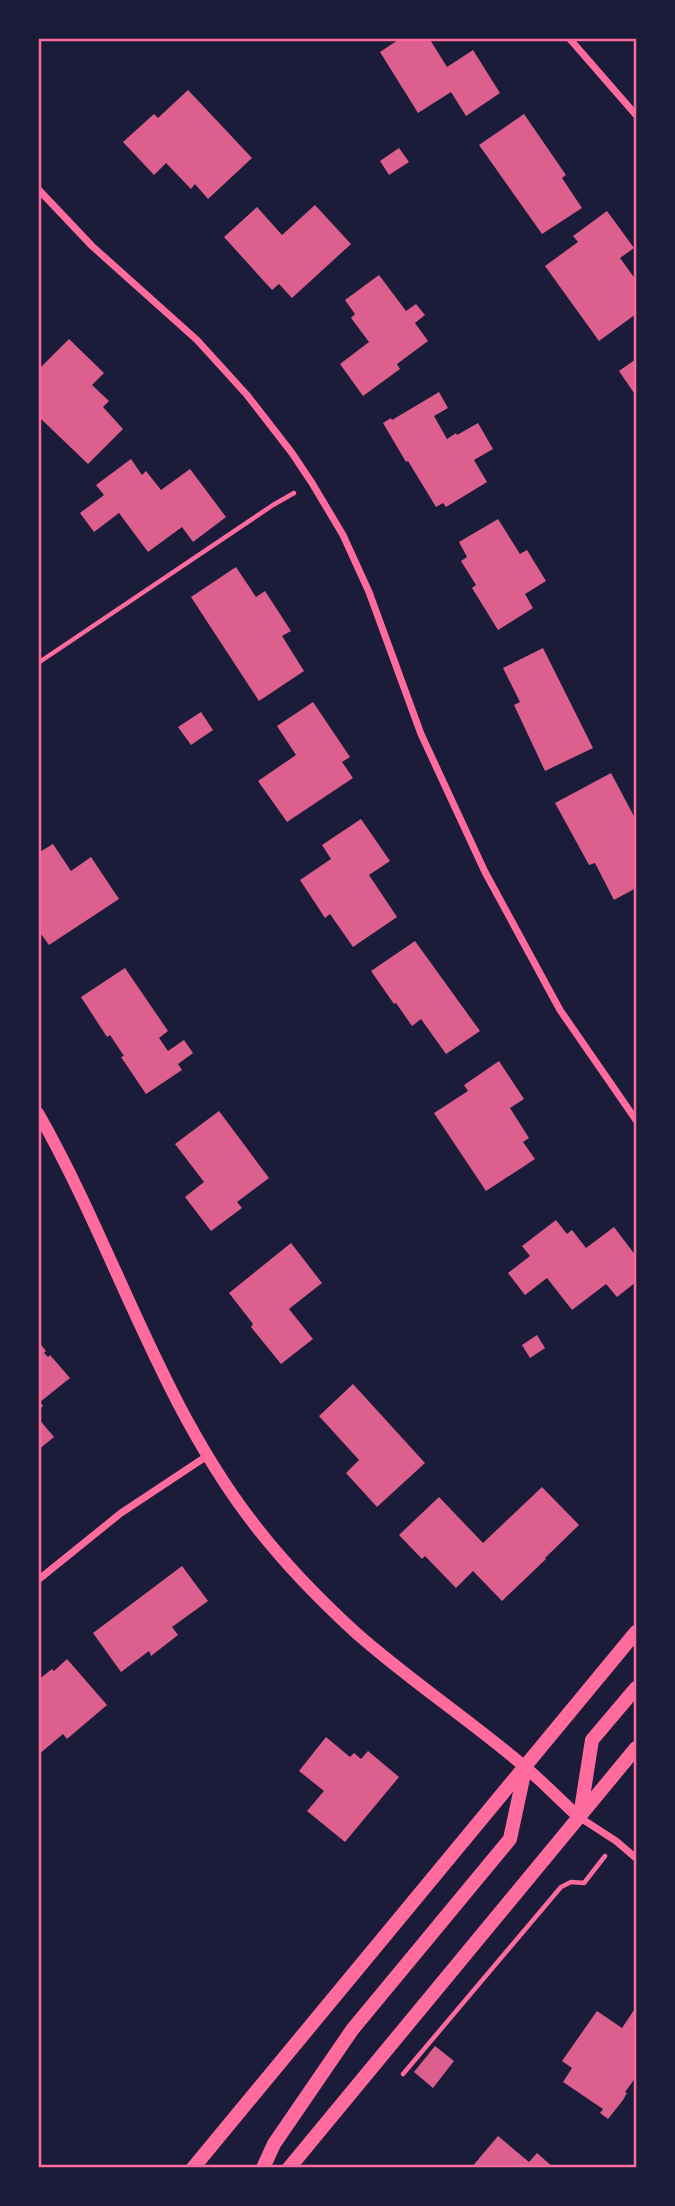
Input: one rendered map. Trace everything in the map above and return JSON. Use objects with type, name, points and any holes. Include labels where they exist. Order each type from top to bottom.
[{"type":"main road","points":[[193,2168],[636,1632]]},
{"type":"main road","points":[[579,1817],[592,1740],[636,1688]]},
{"type":"main road","points":[[289,2168],[636,1748]]},
{"type":"main road","points":[[263,2168],[274,2144],[352,2030],[510,1839],[525,1767]]},
{"type":"street","points":[[569,38],[636,115]]},
{"type":"street","points":[[38,189],[92,246],[197,341],[247,395],[312,483],[343,535],[369,592],[421,734],[485,872],[559,1010],[636,1119]]},
{"type":"street","points":[[38,1113],[66,1162],[165,1380],[207,1456],[253,1522],[320,1598],[357,1633],[525,1767],[579,1817],[616,1841],[636,1858]]},
{"type":"street","points":[[38,1580],[121,1513],[207,1456]]},
{"type":"path","points":[[38,663],[274,505],[312,483]]},
{"type":"path","points":[[399,2079],[561,1886],[571,1882],[584,1883],[590,1876]]},
{"type":"building","points":[[401,38],[429,38],[447,67],[473,50],[500,93],[466,116],[451,92],[418,113],[380,52]]},
{"type":"building","points":[[188,90],[252,158],[208,199],[195,184],[191,189],[166,163],[154,175],[123,142],[154,114],[158,118]]},
{"type":"building","points":[[524,114],[566,175],[562,178],[582,208],[542,234],[479,145]]},
{"type":"building","points":[[399,148],[409,162],[389,175],[380,161]]},
{"type":"building","points":[[315,205],[351,244],[292,298],[279,284],[272,290],[224,237],[257,207],[282,235]]},
{"type":"building","points":[[607,211],[634,248],[620,258],[636,280],[636,314],[599,341],[545,266],[578,242],[573,236]]},
{"type":"building","points":[[379,275],[406,311],[416,304],[425,315],[415,323],[428,341],[397,364],[400,369],[363,396],[340,364],[369,342],[351,318],[355,314],[345,300]]},
{"type":"building","points":[[69,339],[104,373],[92,385],[109,401],[103,407],[123,429],[88,464],[38,416],[38,370]]},
{"type":"building","points":[[636,359],[636,396],[619,371]]},
{"type":"building","points":[[439,392],[448,408],[434,416],[447,439],[478,423],[493,449],[474,460],[487,482],[446,507],[443,503],[436,507],[383,423]]},
{"type":"building","points":[[131,459],[142,475],[146,471],[161,490],[190,469],[226,517],[193,542],[182,527],[148,552],[119,513],[94,532],[80,513],[104,495],[96,485]]},
{"type":"building","points":[[498,519],[520,554],[527,550],[546,581],[525,594],[533,608],[498,630],[472,588],[476,585],[461,561],[467,557],[459,542]]},
{"type":"building","points":[[236,567],[256,597],[265,591],[291,631],[282,636],[304,671],[259,701],[191,597]]},
{"type":"building","points":[[543,648],[593,748],[545,771],[514,705],[520,702],[503,668]]},
{"type":"building","points":[[313,702],[350,757],[342,762],[353,778],[287,822],[258,781],[296,755],[277,726]]},
{"type":"building","points":[[201,712],[213,730],[191,745],[178,727]]},
{"type":"building","points":[[611,773],[636,820],[636,888],[614,900],[595,863],[589,865],[555,803]]},
{"type":"building","points":[[361,819],[390,861],[369,875],[397,917],[353,947],[330,914],[325,918],[300,880],[331,859],[322,845]]},
{"type":"building","points":[[53,844],[71,871],[91,857],[119,899],[49,945],[38,930],[38,853]]},
{"type":"building","points":[[415,941],[480,1031],[446,1054],[421,1019],[412,1026],[371,971]]},
{"type":"building","points":[[125,968],[168,1031],[159,1038],[168,1051],[184,1040],[193,1053],[178,1064],[182,1070],[146,1094],[110,1035],[107,1037],[81,997]]},
{"type":"building","points":[[499,1061],[524,1099],[510,1108],[529,1138],[523,1142],[535,1159],[486,1191],[434,1113],[468,1091],[464,1085]]},
{"type":"building","points":[[219,1111],[269,1178],[237,1202],[242,1208],[211,1231],[185,1197],[204,1182],[175,1144]]},
{"type":"building","points":[[556,1220],[567,1234],[572,1230],[586,1248],[614,1227],[636,1256],[636,1282],[617,1297],[606,1284],[572,1310],[547,1278],[525,1295],[508,1273],[530,1256],[522,1246]]},
{"type":"building","points":[[291,1243],[322,1283],[289,1309],[313,1339],[281,1364],[251,1327],[253,1324],[229,1293]]},
{"type":"building","points":[[537,1335],[545,1348],[530,1358],[522,1345]]},
{"type":"building","points":[[38,1341],[46,1351],[44,1353],[48,1357],[50,1355],[70,1378],[40,1402],[43,1406],[38,1410]]},
{"type":"building","points":[[353,1384],[425,1463],[377,1507],[346,1473],[359,1460],[319,1416]]},
{"type":"building","points":[[38,1418],[54,1437],[38,1450]]},
{"type":"building","points":[[542,1487],[579,1525],[502,1601],[473,1571],[456,1588],[425,1556],[422,1559],[399,1535],[439,1497],[483,1543]]},
{"type":"building","points":[[182,1566],[208,1601],[172,1627],[178,1635],[151,1656],[149,1651],[121,1672],[93,1633]]},
{"type":"building","points":[[67,1659],[107,1705],[67,1739],[63,1734],[38,1755],[38,1680]]},
{"type":"building","points":[[326,1737],[350,1757],[354,1753],[361,1759],[368,1751],[399,1777],[345,1842],[307,1811],[324,1791],[299,1771]]},
{"type":"building","points":[[636,2007],[636,2077],[608,2119],[600,2113],[603,2109],[563,2082],[572,2068],[562,2061],[597,2011],[622,2028]]},
{"type":"building","points":[[435,2046],[454,2061],[433,2088],[414,2072]]},
{"type":"building","points":[[498,2136],[529,2162],[537,2153],[554,2168],[471,2168]]}]
